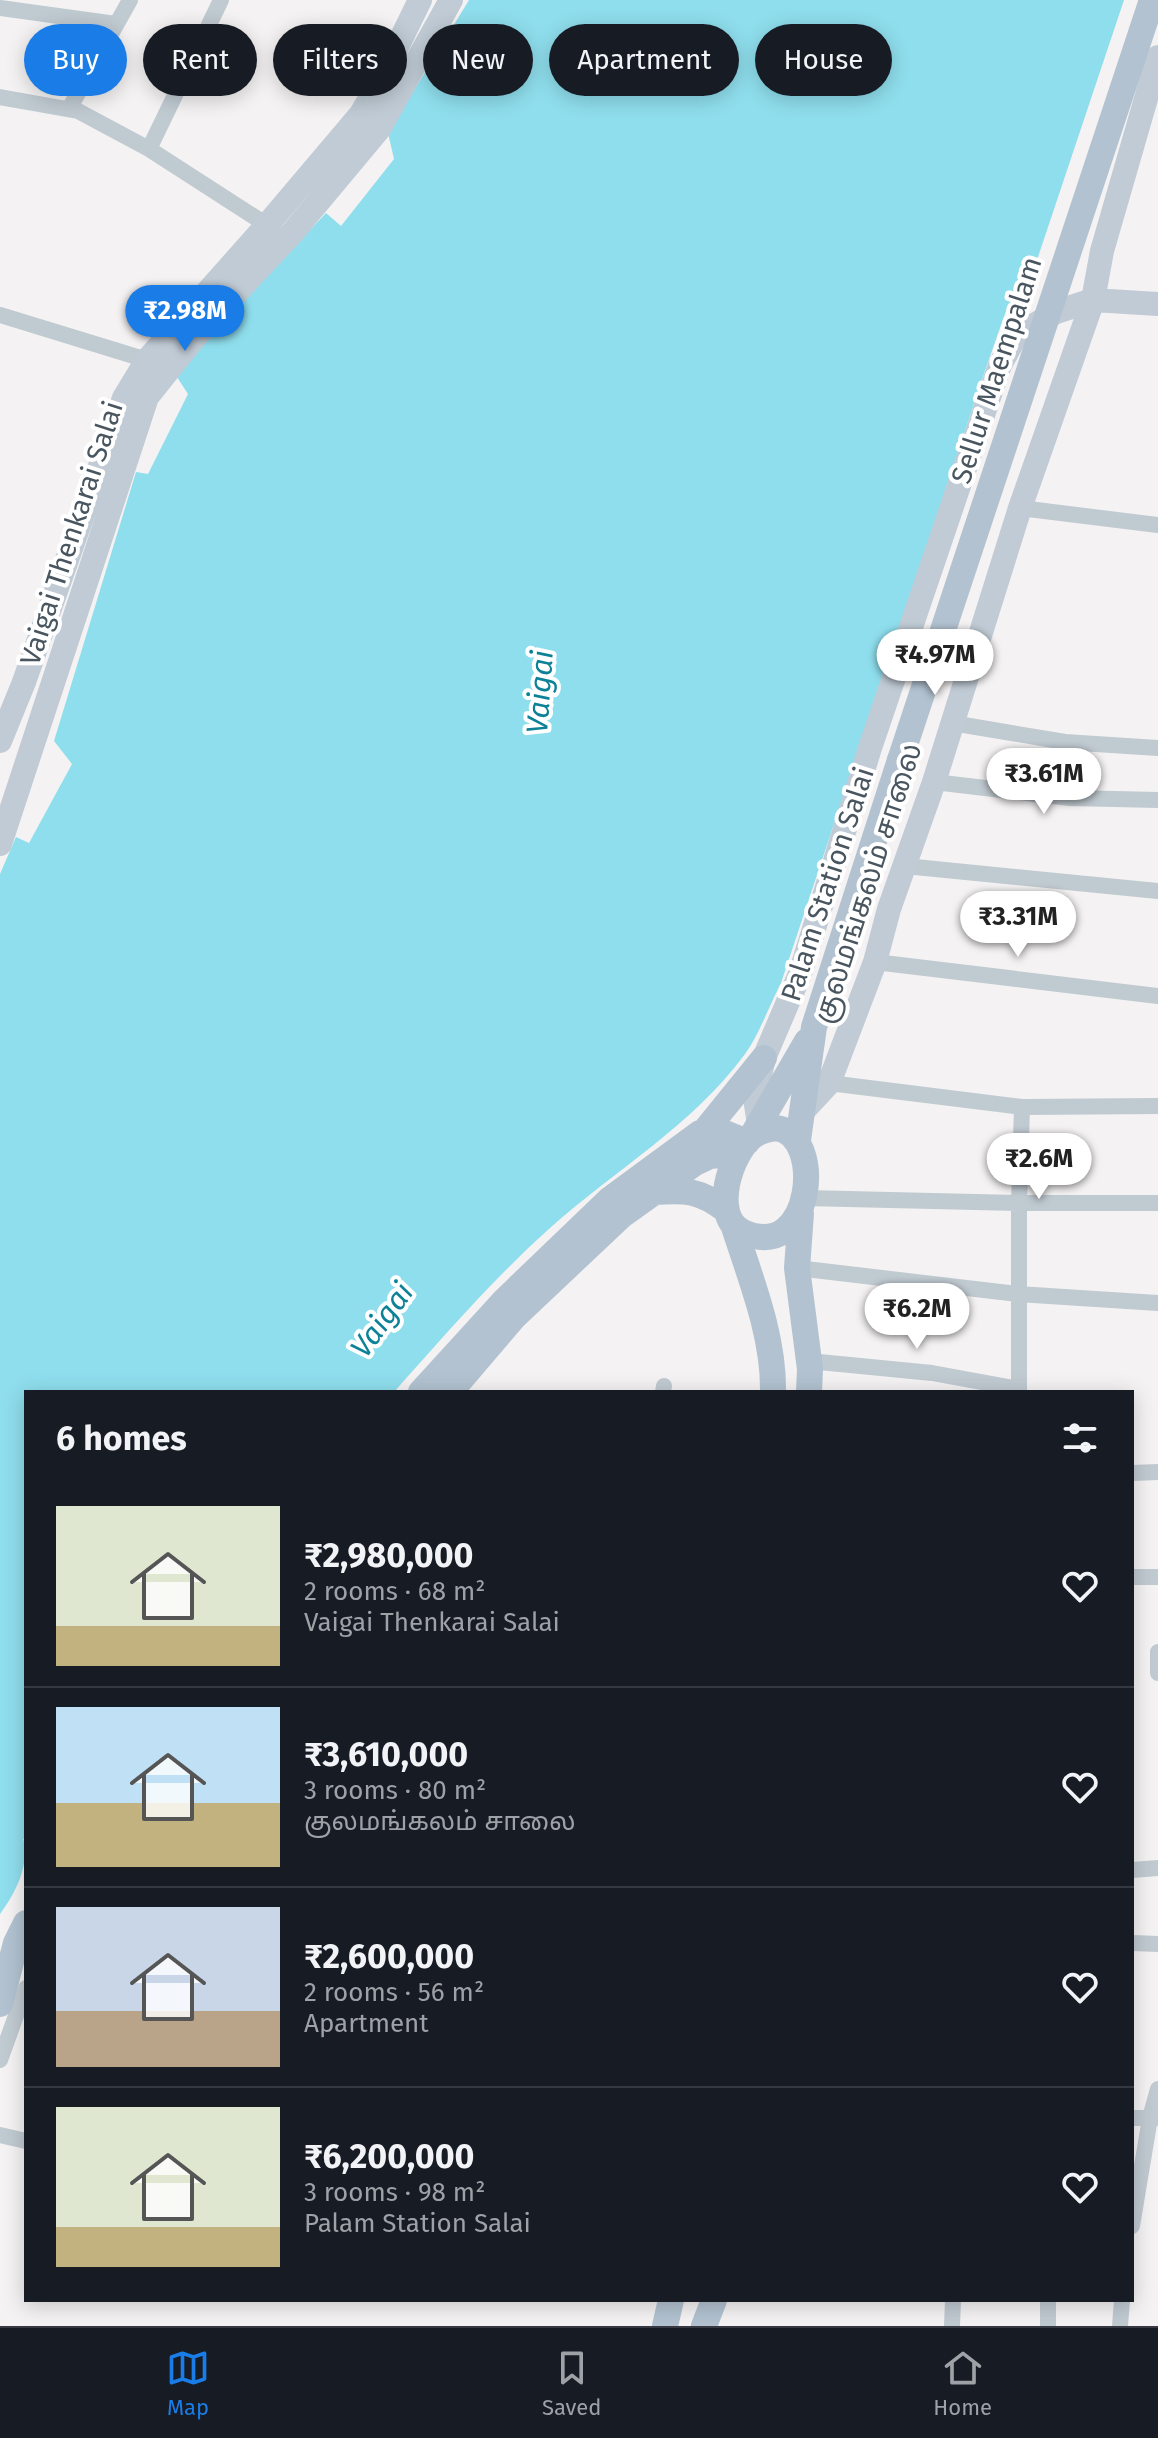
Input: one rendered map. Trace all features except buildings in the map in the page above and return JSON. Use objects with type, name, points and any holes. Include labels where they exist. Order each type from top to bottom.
[{"type":"main road","name":"Sellur Maempalam","points":[[900,760],[1152,0]]},
{"type":"main road","name":"Palam Station Salai","points":[[798,1140],[814,1027],[900,760]]},
{"type":"main road","name":"Palam Station Salai","points":[[749,1139],[814,1027]]},
{"type":"main road","points":[[423,1390],[505,1300],[609,1200],[704,1132],[764,1058]]},
{"type":"main road","points":[[452,1390],[514,1317],[621,1216],[695,1163],[776,1128],[789,1131],[798,1140],[804,1163],[797,1268],[809,1361],[809,1390]]},
{"type":"main road","points":[[704,1132],[715,1129],[749,1139]]},
{"type":"main road","points":[[749,1139],[729,1179],[730,1219],[757,1301],[773,1368],[773,1390]]},
{"type":"main road","points":[[654,1192],[696,1192],[708,1197],[750,1235],[769,1236],[787,1229],[803,1206]]},
{"type":"main road","points":[[0,2004],[14,1934]]},
{"type":"main road","points":[[665,2326],[671,2302]]},
{"type":"main road","points":[[704,2326],[713,2302]]},
{"type":"street","points":[[0,8],[116,24],[130,0]]},
{"type":"street","points":[[149,149],[221,0]]},
{"type":"street","name":"Vaigai Thenkarai Salai","points":[[0,741],[24,682],[124,398],[147,360],[361,114],[420,0]]},
{"type":"street","name":"Vaigai Thenkarai Salai","points":[[0,844],[147,397],[195,337],[293,232],[379,129],[451,0]]},
{"type":"street","points":[[1093,300],[1102,251],[1158,57]]},
{"type":"street","points":[[69,109],[76,96]]},
{"type":"street","points":[[0,97],[78,111],[149,149],[267,225]]},
{"type":"street","name":"குலமங்கலம் சாலை","points":[[749,1139],[764,1058],[800,974],[875,733],[1000,365],[1016,336],[1056,312],[1093,300],[1158,304]]},
{"type":"street","name":"குலமங்கலம் சாலை","points":[[803,1111],[829,1083],[875,962],[889,909],[934,782],[1020,508],[1093,300]]},
{"type":"street","points":[[0,315],[147,360]]},
{"type":"street","points":[[1020,508],[1158,525]]},
{"type":"street","points":[[952,723],[1065,742],[1158,748]]},
{"type":"street","points":[[934,782],[1070,798],[1158,800]]},
{"type":"street","points":[[905,866],[1158,891]]},
{"type":"street","points":[[875,962],[1158,996]]},
{"type":"street","points":[[829,1083],[1022,1107],[1158,1106]]},
{"type":"street","points":[[1019,1390],[1022,1107]]},
{"type":"street","points":[[803,1206],[1158,1203]]},
{"type":"street","points":[[797,1268],[1018,1294],[1158,1303]]},
{"type":"street","points":[[809,1361],[932,1373],[1014,1390]]},
{"type":"street","points":[[1134,1473],[1158,1472]]},
{"type":"street","points":[[1134,1577],[1158,1577]]},
{"type":"street","points":[[1158,1652],[1158,1673]]},
{"type":"street","points":[[1134,1870],[1158,1868]]},
{"type":"street","points":[[1134,1943],[1158,1944]]},
{"type":"street","points":[[0,2060],[24,1994]]},
{"type":"street","points":[[1134,2216],[1158,2089]]},
{"type":"street","points":[[0,2135],[24,2141]]},
{"type":"street","points":[[952,2326],[953,2302]]},
{"type":"street","points":[[1048,2302],[1048,2326]]},
{"type":"street","points":[[1120,2326],[1122,2302]]},
{"type":"water","name":"Vaigai","points":[[469,0],[1124,0],[1032,275],[1006,311],[987,365],[781,983],[745,1054],[678,1125],[529,1247],[396,1390],[24,1390],[24,1862],[19,1880],[0,1914],[0,874],[16,837],[29,843],[72,764],[54,741],[136,472],[148,474],[188,394],[175,374],[326,213],[341,226],[394,159],[388,133],[423,76],[423,96],[533,96],[533,24],[454,24]]}]
